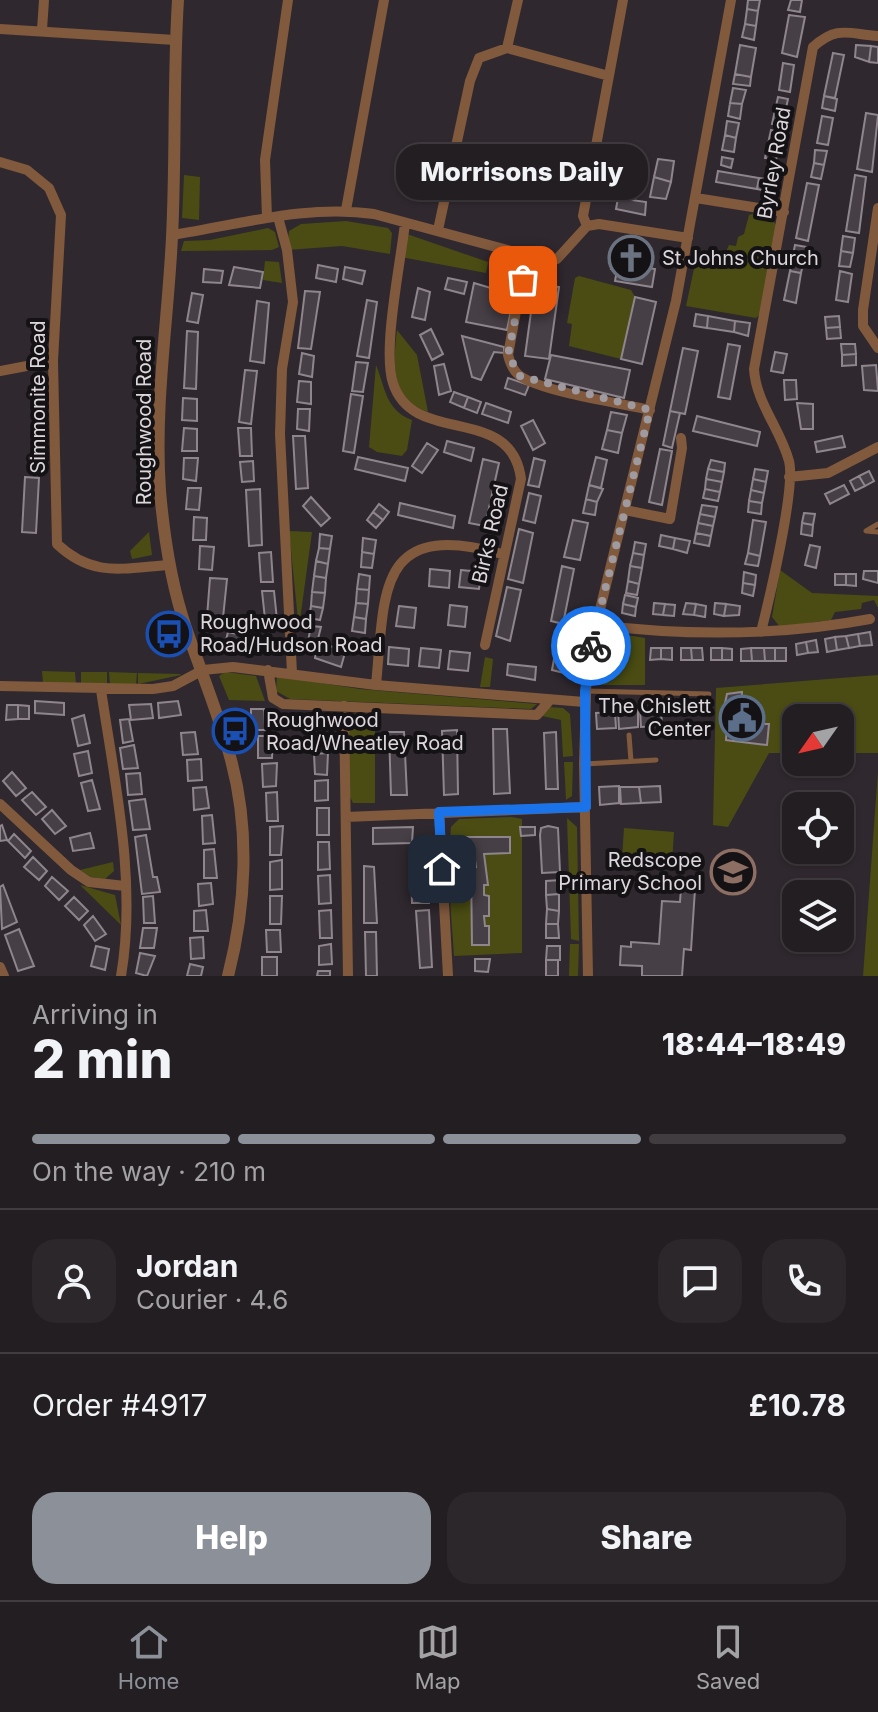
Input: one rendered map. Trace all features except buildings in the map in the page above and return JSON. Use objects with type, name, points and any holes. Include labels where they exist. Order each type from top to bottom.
[{"type":"street","points":[[42,30],[44,0]]},
{"type":"street","name":"Roughwood Road","points":[[178,0],[172,235],[160,404],[160,489],[169,565],[186,628],[203,670],[232,763],[244,849],[239,934],[228,976]]},
{"type":"street","points":[[288,0],[265,160],[273,217],[287,250],[293,302],[282,369],[280,434],[292,673]]},
{"type":"street","points":[[346,210],[384,0]]},
{"type":"street","points":[[507,48],[518,0]]},
{"type":"street","points":[[587,226],[583,216],[623,0]]},
{"type":"street","points":[[588,976],[584,697],[596,625],[650,410],[688,238],[731,0]]},
{"type":"street","points":[[0,29],[175,40]]},
{"type":"street","name":"Byrley Road","points":[[761,632],[789,463],[755,388],[754,369],[813,47],[827,34],[843,31],[878,36]]},
{"type":"street","points":[[438,230],[470,81],[479,58],[507,48],[609,76]]},
{"type":"street","name":"Simmonite Road","points":[[0,162],[27,170],[49,188],[61,215],[53,361],[57,544],[72,558],[97,570],[169,565]]},
{"type":"street","points":[[696,198],[784,212]]},
{"type":"street","points":[[878,208],[866,280],[863,326],[878,348]]},
{"type":"street","points":[[172,235],[273,217],[346,210],[438,230],[526,256],[557,259],[587,226],[599,224],[688,238]]},
{"type":"street","name":"Birks Road","points":[[405,223],[391,346],[393,385],[403,402],[417,414],[493,436],[512,451],[521,479],[502,554],[485,645]]},
{"type":"street","points":[[526,256],[508,355],[514,369],[520,376],[542,385],[650,410]]},
{"type":"street","points":[[866,280],[878,281]]},
{"type":"street","points":[[0,371],[53,361]]},
{"type":"street","points":[[625,510],[670,519],[681,438]]},
{"type":"street","points":[[789,477],[828,473],[878,447]]},
{"type":"street","points":[[376,685],[386,589],[402,561],[422,549],[444,543],[502,554]]},
{"type":"street","points":[[596,625],[645,632],[761,632],[816,629],[870,619]]},
{"type":"street","points":[[0,686],[101,690],[173,686],[203,670],[233,667],[376,685],[550,700],[584,697]]},
{"type":"street","points":[[268,670],[273,698],[283,704],[537,715],[550,700]]},
{"type":"street","points":[[101,690],[125,886],[128,931],[121,976]]},
{"type":"street","points":[[344,706],[348,976]]},
{"type":"street","points":[[0,804],[71,870],[89,882],[125,886]]},
{"type":"street","points":[[346,817],[586,807]]},
{"type":"street","points":[[439,812],[448,976]]},
{"type":"street","points":[[0,967],[4,976]]},
{"type":"lane","points":[[878,524],[866,531],[878,532]]},
{"type":"lane","points":[[584,697],[709,694]]},
{"type":"lane","points":[[629,735],[631,761]]},
{"type":"lane","points":[[584,764],[656,760]]},
{"type":"shaded area","points":[[184,175],[200,177],[199,220],[182,218]]},
{"type":"shaded area","points":[[749,215],[769,216],[777,226],[761,313],[756,318],[686,306],[698,250],[725,254],[729,245],[736,246],[738,237],[744,234]]},
{"type":"shaded area","points":[[346,221],[388,228],[392,233],[390,254],[342,246],[287,250],[289,231],[301,224]]},
{"type":"shaded area","points":[[268,228],[275,232],[279,247],[272,250],[181,251],[184,241],[210,240]]},
{"type":"shaded area","points":[[404,233],[488,262],[486,273],[401,257]]},
{"type":"shaded area","points":[[265,261],[279,262],[282,283],[263,280]]},
{"type":"shaded area","points":[[579,276],[631,290],[635,297],[621,359],[569,346],[572,324],[567,323],[575,278]]},
{"type":"shaded area","points":[[397,330],[417,355],[428,412],[416,406],[400,389],[395,367]]},
{"type":"shaded area","points":[[376,365],[391,404],[412,420],[407,450],[402,456],[377,452],[369,447]]},
{"type":"shaded area","points":[[289,531],[312,532],[300,620],[298,620]]},
{"type":"shaded area","points":[[149,532],[152,555],[132,559],[130,551]]},
{"type":"shaded area","points":[[780,570],[812,593],[878,596],[878,608],[874,600],[862,603],[861,609],[835,612],[831,620],[780,627],[772,617]]},
{"type":"shaded area","points":[[614,633],[645,638],[645,685],[600,685],[606,645]]},
{"type":"shaded area","points":[[485,657],[493,659],[490,687],[480,687]]},
{"type":"shaded area","points":[[42,671],[75,672],[76,684],[43,683]]},
{"type":"shaded area","points":[[81,672],[107,672],[107,685],[81,684]]},
{"type":"shaded area","points":[[109,672],[137,673],[136,685],[110,685]]},
{"type":"shaded area","points":[[225,672],[256,676],[265,701],[229,700],[219,676]]},
{"type":"shaded area","points":[[138,673],[180,674],[181,675],[138,684]]},
{"type":"shaded area","points":[[878,675],[878,753],[854,753],[854,704],[782,704],[782,753],[769,753],[728,827],[713,825],[716,688]]},
{"type":"shaded area","points":[[277,676],[360,689],[537,704],[531,709],[290,699],[276,691]]},
{"type":"shaded area","points":[[549,707],[563,708],[570,714],[573,756],[563,757],[561,720],[542,716]]},
{"type":"shaded area","points":[[356,712],[356,727],[375,728],[375,803],[353,803],[349,795],[349,720]]},
{"type":"shaded area","points":[[564,762],[573,762],[572,796],[566,800]]},
{"type":"shaded area","points":[[878,771],[878,976],[863,976]]},
{"type":"shaded area","points":[[567,818],[577,827],[579,941],[571,939]]},
{"type":"shaded area","points":[[459,819],[522,819],[522,953],[454,956],[448,872],[451,827]]},
{"type":"shaded area","points":[[624,828],[674,832],[672,863],[622,858]]},
{"type":"shaded area","points":[[113,862],[114,871],[105,879],[91,877],[80,870]]},
{"type":"shaded area","points":[[80,885],[115,895],[121,925]]},
{"type":"shaded area","points":[[570,944],[579,944],[578,976],[569,976]]},
{"type":"way so far","points":[[523,280],[508,355],[520,376],[542,385],[650,410],[591,646]]},
{"type":"place","name":"St Johns Church","points":[[631,258]]},
{"type":"place","name":"Morrisons Daily","points":[[523,280]]},
{"type":"place","name":"Roughwood Road/Hudson Road","points":[[169,634]]},
{"type":"place","name":"The Chislett Center","points":[[742,718]]},
{"type":"place","name":"Roughwood Road/Wheatley Road","points":[[235,731]]},
{"type":"place","name":"Redscope Primary School","points":[[733,872]]},
{"type":"route","points":[[442,869],[439,812],[586,807],[585,691],[591,646]]}]
